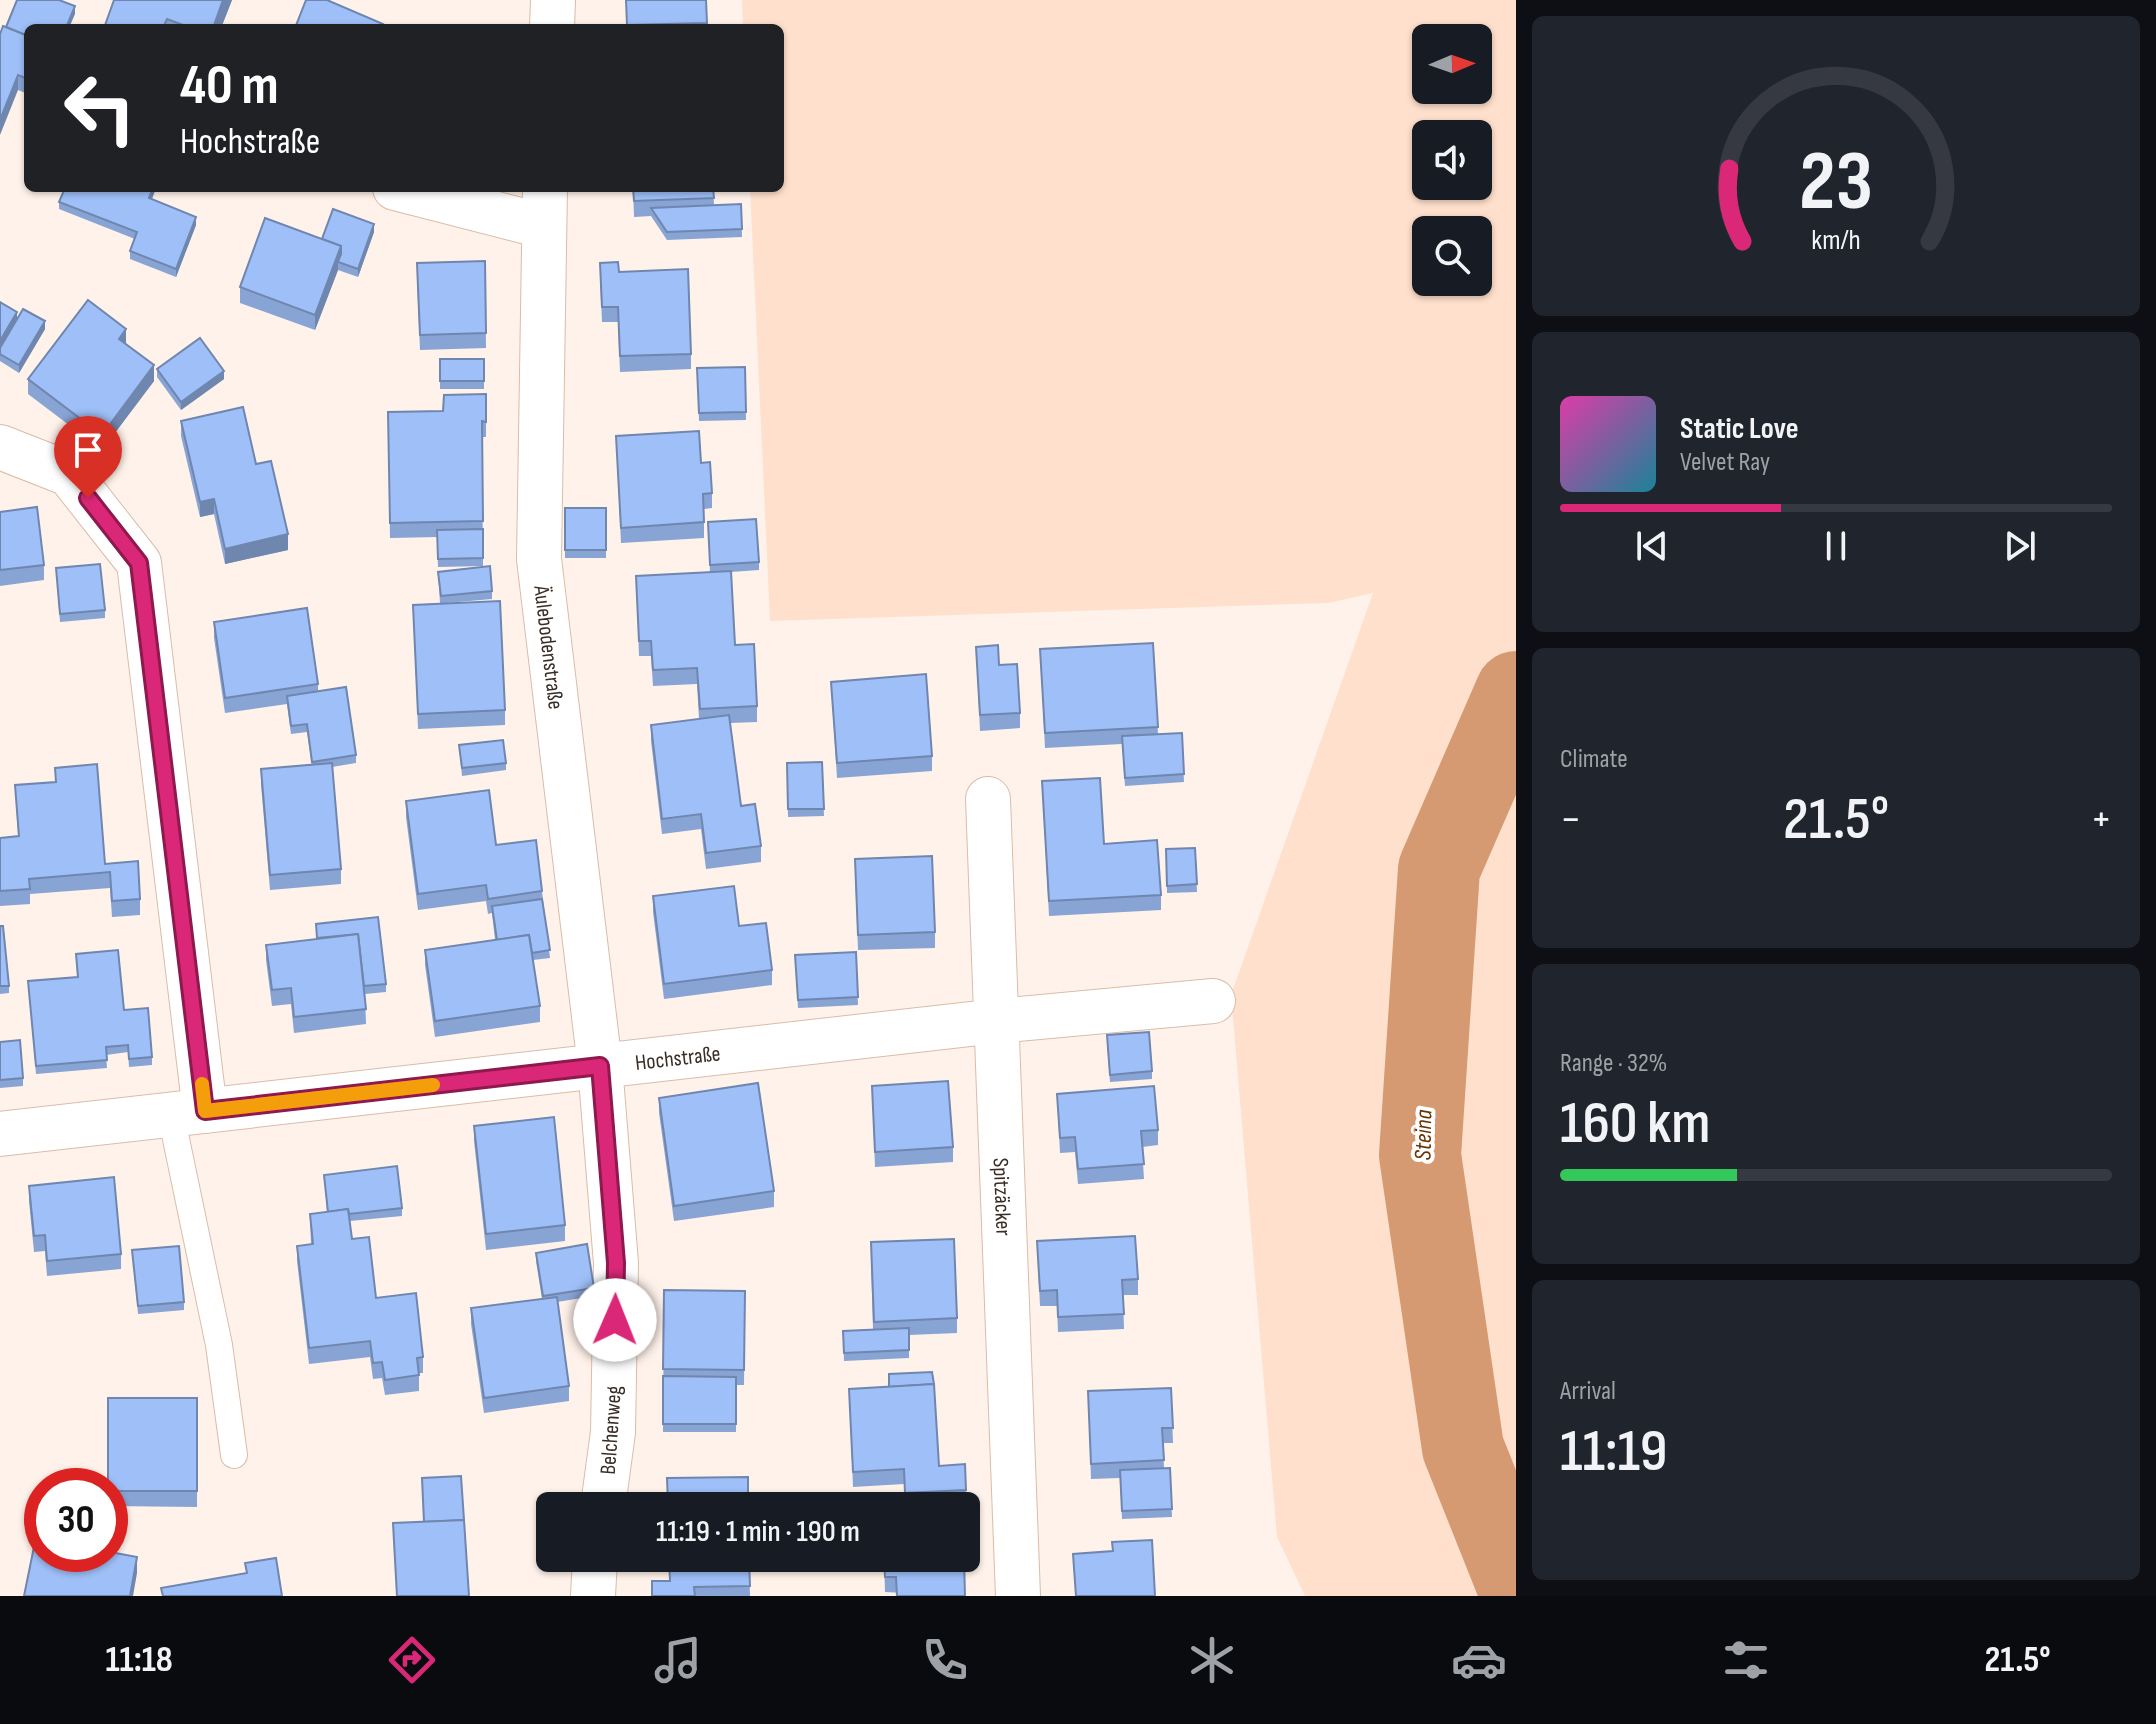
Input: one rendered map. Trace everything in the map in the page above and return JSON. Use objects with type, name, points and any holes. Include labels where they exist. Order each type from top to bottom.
[{"type":"street","points":[[552,24],[553,0]]},
{"type":"street","name":"Äulebodenstraße","points":[[426,192],[544,207],[539,559],[600,1066]]},
{"type":"street","points":[[0,447],[69,474],[139,563],[188,1113]]},
{"type":"street","name":"Spitzäcker","points":[[988,799],[1018,1596]]},
{"type":"street","name":"Hochstraße","points":[[0,1134],[997,1021],[1213,1001]]},
{"type":"street","name":"Belchenweg","points":[[600,1066],[616,1263],[613,1432],[605,1492]]},
{"type":"street","points":[[593,1596],[594,1572]]},
{"type":"lane","points":[[188,1113],[234,1455]]},
{"type":"shaded area","points":[[742,0],[1516,0],[1516,1596],[1305,1596],[1277,1537],[1231,995],[1373,593],[1328,603],[770,621],[750,192],[784,192],[784,24],[743,24]]},
{"type":"building","points":[[17,0],[59,0],[75,6],[68,24],[24,24],[24,34],[6,27]]},
{"type":"building","points":[[114,0],[223,0],[214,24],[180,24],[167,19],[165,24],[105,24]]},
{"type":"building","points":[[306,0],[327,0],[383,24],[297,24]]},
{"type":"building","points":[[626,0],[706,0],[707,23],[627,24]]},
{"type":"building","points":[[3,26],[24,34],[24,77],[18,75],[0,120],[0,34]]},
{"type":"building","points":[[63,192],[151,192],[149,198],[196,217],[176,269],[130,251],[137,232],[59,202]]},
{"type":"building","points":[[633,192],[713,192],[714,198],[634,201]]},
{"type":"building","points":[[741,204],[742,229],[667,232],[651,208]]},
{"type":"building","points":[[333,209],[374,224],[358,269],[338,262],[341,246],[322,239]]},
{"type":"building","points":[[265,218],[341,246],[315,315],[240,287]]},
{"type":"building","points":[[485,261],[486,333],[420,335],[417,263]]},
{"type":"building","points":[[618,262],[619,272],[688,269],[691,354],[620,356],[618,307],[602,307],[600,263]]},
{"type":"building","points":[[88,300],[126,329],[119,339],[154,365],[102,435],[28,379]]},
{"type":"building","points":[[0,302],[17,312],[0,341]]},
{"type":"building","points":[[23,309],[45,321],[19,365],[0,354],[0,348]]},
{"type":"building","points":[[200,338],[224,371],[181,402],[157,369]]},
{"type":"building","points":[[440,359],[484,359],[484,381],[440,381]]},
{"type":"building","points":[[745,367],[746,412],[699,413],[697,368]]},
{"type":"building","points":[[486,394],[486,422],[482,421],[483,521],[390,523],[388,412],[443,411],[444,395]]},
{"type":"building","points":[[243,407],[256,464],[271,461],[288,534],[225,549],[214,499],[200,502],[181,421]]},
{"type":"building","points":[[699,431],[701,463],[710,462],[712,493],[703,494],[704,522],[621,528],[616,436]]},
{"type":"building","points":[[37,507],[44,565],[0,570],[0,512]]},
{"type":"building","points":[[565,508],[606,508],[606,550],[565,550]]},
{"type":"building","points":[[756,519],[759,562],[710,565],[708,522]]},
{"type":"building","points":[[483,529],[483,558],[438,559],[437,530]]},
{"type":"building","points":[[100,564],[105,610],[60,614],[56,568]]},
{"type":"building","points":[[490,566],[492,591],[441,596],[438,572]]},
{"type":"building","points":[[731,571],[735,645],[754,644],[757,706],[700,709],[697,668],[653,670],[651,641],[639,641],[636,576]]},
{"type":"building","points":[[500,601],[505,710],[418,714],[413,605]]},
{"type":"building","points":[[307,608],[318,684],[225,698],[214,622]]},
{"type":"building","points":[[1153,643],[1158,727],[1045,733],[1040,649]]},
{"type":"building","points":[[998,645],[999,665],[1017,664],[1020,713],[980,715],[976,647]]},
{"type":"building","points":[[926,674],[932,756],[837,763],[831,682]]},
{"type":"building","points":[[346,687],[356,755],[312,762],[307,724],[291,726],[287,696]]},
{"type":"building","points":[[729,715],[741,806],[755,804],[761,846],[706,853],[701,814],[662,819],[651,725]]},
{"type":"building","points":[[1182,733],[1184,774],[1125,778],[1122,736]]},
{"type":"building","points":[[503,740],[506,763],[462,768],[459,745]]},
{"type":"building","points":[[822,762],[824,809],[788,809],[787,763]]},
{"type":"building","points":[[332,763],[341,869],[270,875],[261,769]]},
{"type":"building","points":[[97,764],[105,864],[138,861],[140,899],[112,901],[110,872],[29,879],[30,889],[0,891],[0,838],[19,836],[15,785],[56,782],[55,768]]},
{"type":"building","points":[[1100,778],[1104,844],[1157,840],[1161,895],[1049,901],[1042,781]]},
{"type":"building","points":[[489,790],[496,845],[536,840],[542,891],[488,899],[486,885],[418,894],[406,801]]},
{"type":"building","points":[[1195,848],[1197,884],[1167,886],[1166,849]]},
{"type":"building","points":[[932,856],[935,932],[858,935],[855,859]]},
{"type":"building","points":[[734,886],[739,926],[766,923],[772,970],[664,984],[653,896]]},
{"type":"building","points":[[542,899],[550,950],[532,953],[529,935],[497,940],[492,906]]},
{"type":"building","points":[[378,917],[386,984],[364,986],[358,934],[317,938],[316,924]]},
{"type":"building","points":[[0,926],[3,926],[9,986],[0,986]]},
{"type":"building","points":[[358,934],[366,1009],[294,1017],[291,988],[272,990],[266,945]]},
{"type":"building","points":[[529,935],[540,1006],[435,1021],[425,950]]},
{"type":"building","points":[[118,950],[124,1010],[148,1008],[152,1057],[129,1059],[128,1045],[106,1047],[107,1060],[36,1066],[28,981],[78,977],[76,954]]},
{"type":"building","points":[[856,952],[858,997],[798,1000],[795,955]]},
{"type":"building","points":[[1149,1032],[1152,1071],[1110,1075],[1107,1035]]},
{"type":"building","points":[[20,1040],[23,1078],[0,1080],[0,1042]]},
{"type":"building","points":[[948,1081],[953,1147],[875,1152],[872,1086]]},
{"type":"building","points":[[758,1083],[774,1191],[674,1206],[659,1098]]},
{"type":"building","points":[[1154,1086],[1158,1130],[1141,1131],[1144,1164],[1078,1169],[1075,1137],[1060,1138],[1057,1094]]},
{"type":"building","points":[[554,1117],[565,1225],[486,1234],[474,1126]]},
{"type":"building","points":[[397,1166],[402,1208],[349,1214],[348,1209],[328,1212],[324,1175]]},
{"type":"building","points":[[114,1177],[121,1254],[47,1261],[45,1235],[34,1236],[29,1186]]},
{"type":"building","points":[[348,1209],[352,1239],[369,1237],[376,1298],[416,1293],[423,1357],[417,1358],[419,1375],[385,1380],[382,1362],[373,1363],[370,1341],[309,1348],[297,1246],[313,1244],[310,1214]]},
{"type":"building","points":[[1135,1236],[1138,1279],[1122,1280],[1124,1314],[1058,1317],[1057,1290],[1040,1291],[1037,1241]]},
{"type":"building","points":[[954,1239],[957,1318],[874,1322],[871,1242]]},
{"type":"building","points":[[587,1244],[594,1288],[543,1296],[536,1253]]},
{"type":"building","points":[[179,1246],[184,1302],[138,1306],[132,1250]]},
{"type":"building","points":[[664,1290],[745,1291],[744,1370],[663,1369]]},
{"type":"building","points":[[557,1297],[569,1386],[484,1398],[471,1308]]},
{"type":"building","points":[[909,1328],[909,1350],[844,1353],[843,1331]]},
{"type":"building","points":[[932,1372],[934,1384],[889,1387],[889,1374]]},
{"type":"building","points":[[663,1376],[736,1377],[736,1424],[663,1424]]},
{"type":"building","points":[[934,1384],[939,1466],[965,1464],[966,1490],[905,1492],[904,1469],[853,1472],[849,1389]]},
{"type":"building","points":[[1171,1388],[1173,1428],[1162,1428],[1164,1460],[1091,1464],[1088,1391]]},
{"type":"building","points":[[108,1398],[197,1398],[197,1491],[128,1491],[128,1468],[108,1468]]},
{"type":"building","points":[[1170,1468],[1172,1509],[1122,1511],[1120,1470]]},
{"type":"building","points":[[461,1476],[464,1520],[424,1522],[422,1478]]},
{"type":"building","points":[[748,1477],[748,1492],[668,1492],[667,1478]]},
{"type":"building","points":[[464,1520],[469,1596],[397,1596],[393,1523]]},
{"type":"building","points":[[1152,1540],[1155,1596],[1076,1596],[1073,1554],[1113,1551],[1112,1542]]},
{"type":"building","points":[[128,1555],[137,1557],[130,1596],[24,1596],[29,1572],[128,1572]]},
{"type":"building","points":[[276,1558],[282,1596],[163,1596],[161,1588],[247,1573],[245,1563]]},
{"type":"building","points":[[670,1572],[750,1572],[750,1586],[694,1587],[695,1596],[652,1596],[652,1581],[670,1581]]},
{"type":"building","points":[[885,1572],[964,1572],[965,1596],[897,1596],[896,1577],[885,1577]]},
{"type":"waterway","name":"Steina","points":[[1516,692],[1439,869],[1420,1155],[1463,1448],[1516,1581]]},
{"type":"slow traffic","points":[[202,1084],[205,1111],[433,1085]]},
{"type":"route","points":[[88,498],[139,563],[205,1111],[600,1066],[616,1263],[615,1320]]}]
